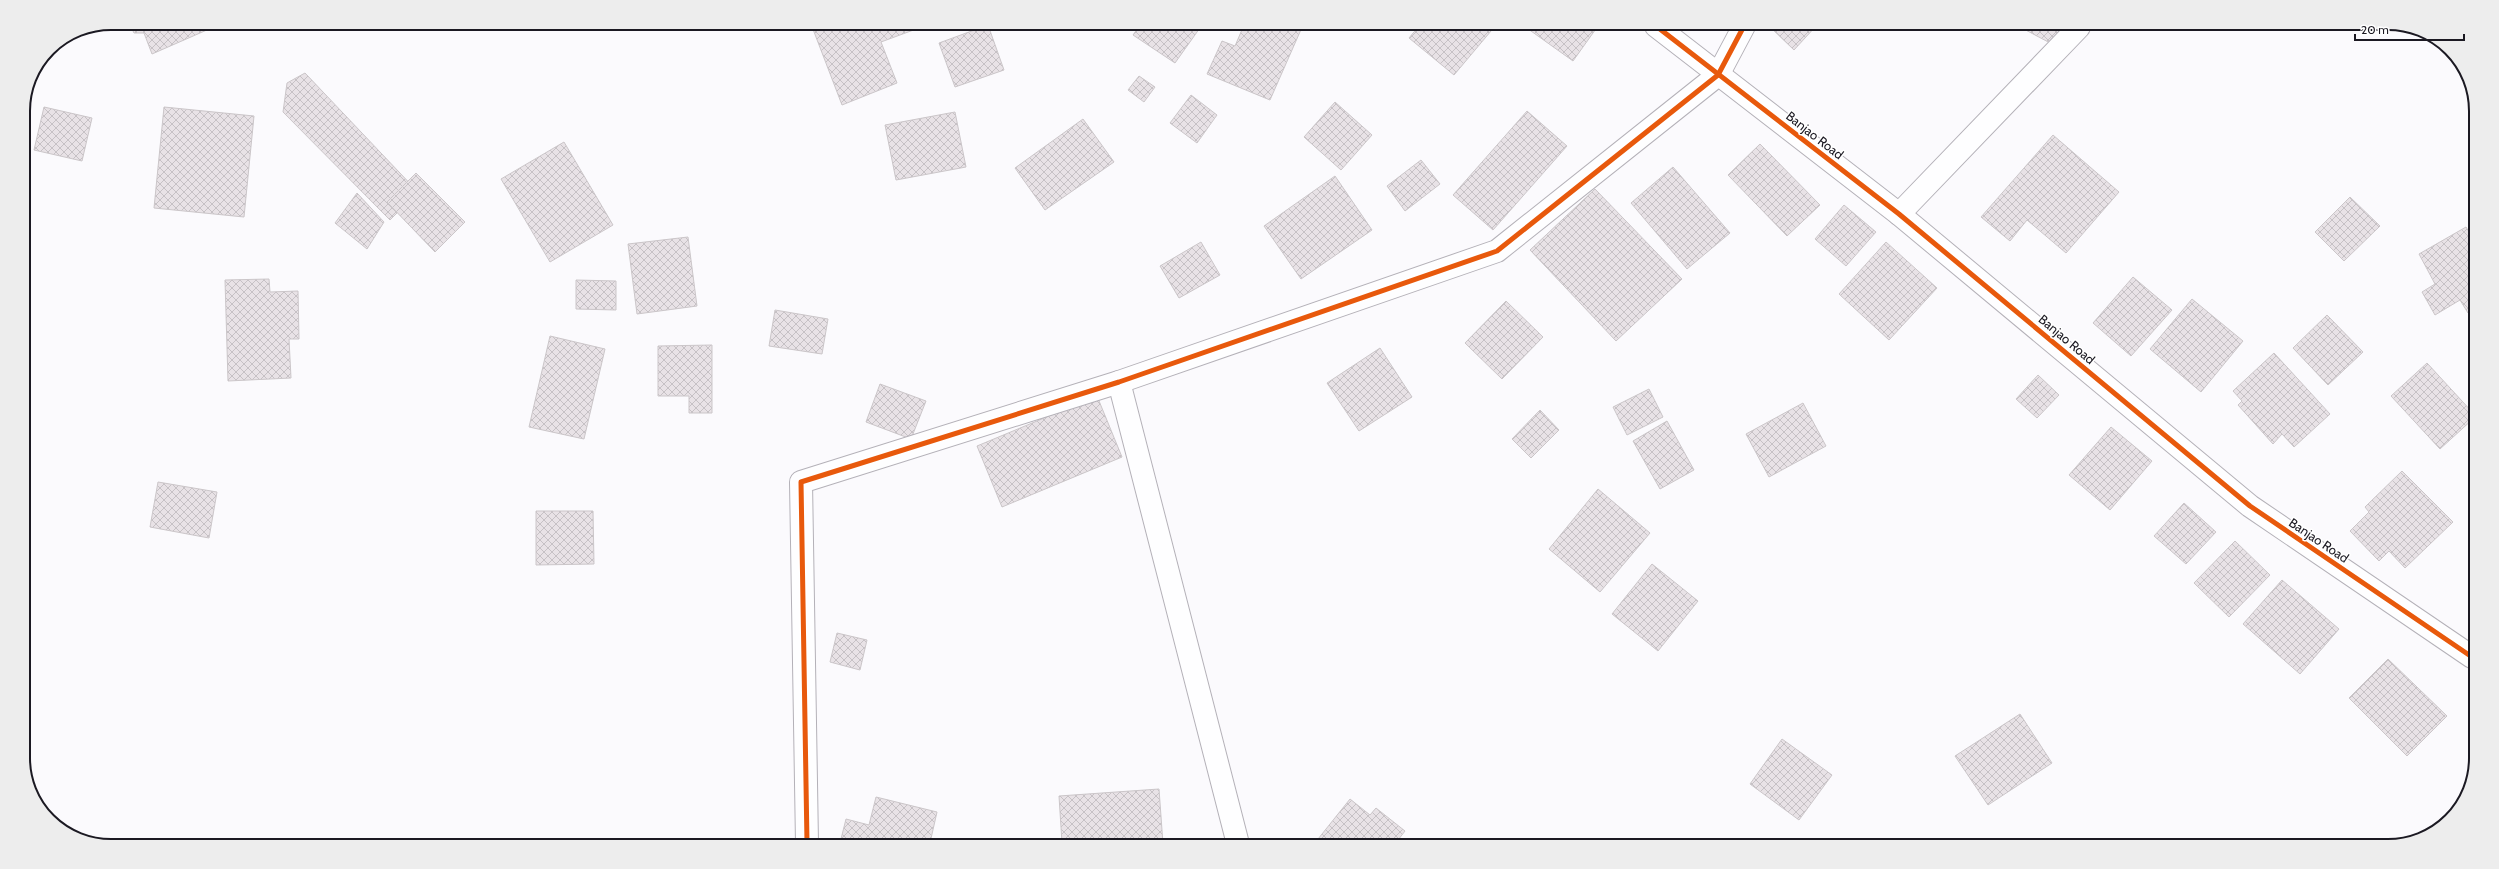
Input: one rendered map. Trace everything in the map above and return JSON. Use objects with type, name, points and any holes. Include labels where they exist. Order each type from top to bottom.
[{"type":"street","name":"Banjao Road","points":[[1661,30],[1899,214],[2250,506],[2469,655]]},
{"type":"street","points":[[807,839],[801,482],[1119,382],[1498,251],[1718,75],[1742,30]]},
{"type":"street","points":[[1899,214],[2076,30]]},
{"type":"street","points":[[1119,382],[1237,839]]},
{"type":"building","points":[[132,30],[207,30],[152,54],[144,33],[134,33]]},
{"type":"building","points":[[813,30],[913,30],[881,42],[897,83],[842,105]]},
{"type":"building","points":[[974,30],[990,30],[1004,70],[955,87],[939,43]]},
{"type":"building","points":[[1136,30],[1198,30],[1175,63],[1133,35]]},
{"type":"building","points":[[1242,30],[1301,30],[1270,100],[1207,74],[1222,41],[1235,46]]},
{"type":"building","points":[[1416,30],[1491,31],[1454,75],[1409,38]]},
{"type":"building","points":[[1530,30],[1595,30],[1573,61]]},
{"type":"building","points":[[1773,30],[1812,30],[1794,50]]},
{"type":"building","points":[[2026,30],[2060,30],[2052,44]]},
{"type":"building","points":[[305,73],[418,192],[390,220],[283,112],[287,83]]},
{"type":"building","points":[[1139,76],[1155,87],[1144,102],[1128,90]]},
{"type":"building","points":[[1191,95],[1217,115],[1197,143],[1170,123]]},
{"type":"building","points":[[1335,102],[1372,135],[1341,170],[1304,137]]},
{"type":"building","points":[[44,107],[92,118],[82,161],[34,150]]},
{"type":"building","points":[[164,107],[254,116],[244,217],[154,208]]},
{"type":"building","points":[[1527,111],[1567,146],[1493,230],[1453,195]]},
{"type":"building","points":[[955,112],[966,167],[896,180],[885,125]]},
{"type":"building","points":[[1083,119],[1114,162],[1045,210],[1015,168]]},
{"type":"building","points":[[2053,135],[2119,192],[2066,253],[2027,220],[2010,241],[1981,217]]},
{"type":"building","points":[[564,142],[613,225],[550,262],[501,179]]},
{"type":"building","points":[[1760,144],[1820,205],[1787,236],[1728,175]]},
{"type":"building","points":[[1421,160],[1440,184],[1405,211],[1387,186]]},
{"type":"building","points":[[1673,167],[1730,233],[1687,269],[1631,203]]},
{"type":"building","points":[[416,173],[465,222],[435,252],[387,202]]},
{"type":"building","points":[[1335,176],[1372,230],[1301,279],[1264,226]]},
{"type":"building","points":[[1595,189],[1682,279],[1616,341],[1530,250]]},
{"type":"building","points":[[357,193],[384,222],[367,249],[335,223]]},
{"type":"building","points":[[2350,197],[2380,226],[2344,261],[2315,232]]},
{"type":"building","points":[[1844,205],[1876,232],[1846,266],[1815,239]]},
{"type":"building","points":[[2466,227],[2469,232],[2469,312],[2460,300],[2435,315],[2422,292],[2435,284],[2419,254]]},
{"type":"building","points":[[688,237],[697,306],[637,314],[628,244]]},
{"type":"building","points":[[1201,242],[1220,275],[1179,298],[1160,266]]},
{"type":"building","points":[[1886,242],[1937,288],[1889,340],[1839,294]]},
{"type":"building","points":[[2133,277],[2172,310],[2131,356],[2093,323]]},
{"type":"building","points":[[269,279],[270,292],[298,291],[299,339],[289,339],[291,378],[228,381],[225,280]]},
{"type":"building","points":[[576,280],[616,281],[616,310],[576,309]]},
{"type":"building","points":[[2192,299],[2243,341],[2201,392],[2150,349]]},
{"type":"building","points":[[1506,301],[1543,337],[1502,379],[1465,343]]},
{"type":"building","points":[[775,310],[828,319],[822,354],[769,346]]},
{"type":"building","points":[[2327,315],[2363,352],[2328,385],[2293,348]]},
{"type":"building","points":[[550,336],[605,349],[584,439],[529,427]]},
{"type":"building","points":[[712,345],[712,413],[689,413],[689,396],[658,396],[658,346]]},
{"type":"building","points":[[1380,348],[1412,397],[1359,431],[1327,383]]},
{"type":"building","points":[[2274,353],[2330,414],[2294,447],[2282,434],[2273,444],[2238,405],[2242,401],[2233,391]]},
{"type":"building","points":[[2427,363],[2469,409],[2469,423],[2440,449],[2391,396]]},
{"type":"building","points":[[2038,375],[2059,395],[2037,418],[2016,399]]},
{"type":"building","points":[[880,384],[926,401],[911,439],[866,422]]},
{"type":"building","points":[[1649,389],[1663,417],[1627,435],[1613,407]]},
{"type":"building","points":[[1097,396],[1122,457],[1002,507],[977,446]]},
{"type":"building","points":[[1803,403],[1826,446],[1769,477],[1746,434]]},
{"type":"building","points":[[1540,410],[1559,430],[1531,458],[1512,439]]},
{"type":"building","points":[[1667,421],[1694,470],[1660,489],[1633,441]]},
{"type":"building","points":[[2111,427],[2152,461],[2110,510],[2069,475]]},
{"type":"building","points":[[2402,471],[2453,522],[2405,568],[2389,551],[2379,561],[2350,531],[2369,512],[2365,507]]},
{"type":"building","points":[[158,482],[217,492],[209,538],[150,527]]},
{"type":"building","points":[[1598,489],[1650,533],[1600,592],[1549,549]]},
{"type":"building","points":[[2184,503],[2216,532],[2186,564],[2154,536]]},
{"type":"building","points":[[536,511],[593,511],[594,564],[536,565]]},
{"type":"building","points":[[2235,541],[2270,575],[2229,617],[2194,583]]},
{"type":"building","points":[[1652,564],[1698,601],[1658,651],[1612,614]]},
{"type":"building","points":[[2282,580],[2339,629],[2300,674],[2243,624]]},
{"type":"building","points":[[837,633],[867,640],[860,670],[830,662]]},
{"type":"building","points":[[2388,659],[2447,716],[2407,756],[2349,698]]},
{"type":"building","points":[[2020,714],[2052,763],[1988,805],[1955,756]]},
{"type":"building","points":[[1782,739],[1832,775],[1799,820],[1750,784]]},
{"type":"building","points":[[1159,789],[1163,839],[1062,839],[1059,796]]},
{"type":"building","points":[[876,797],[937,812],[931,839],[841,839],[846,819],[869,825]]},
{"type":"building","points":[[1350,799],[1370,815],[1376,808],[1405,831],[1399,839],[1318,839]]},
{"type":"cycle path","points":[[1661,30],[1899,214],[2250,506],[2469,655]]},
{"type":"cycle path","points":[[807,839],[801,482],[1119,382],[1497,251],[1718,75],[1742,30]]}]
